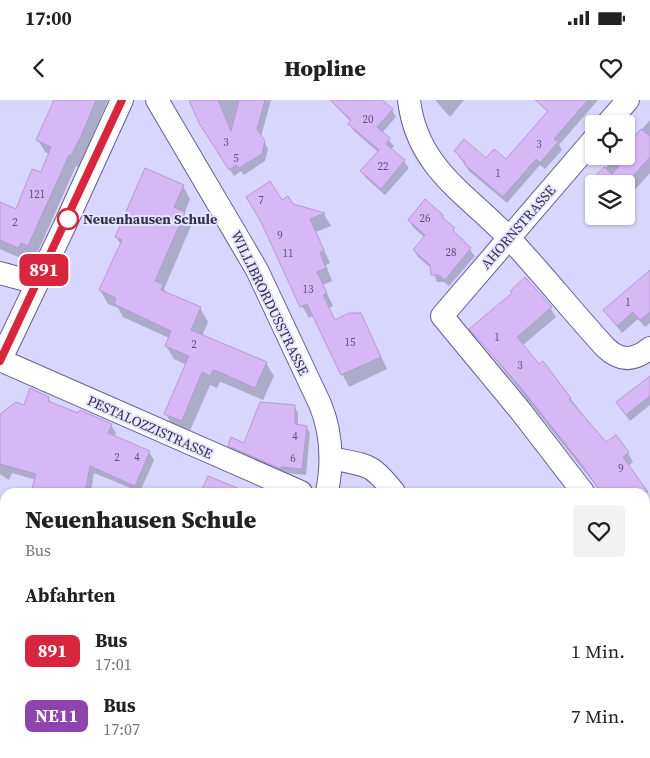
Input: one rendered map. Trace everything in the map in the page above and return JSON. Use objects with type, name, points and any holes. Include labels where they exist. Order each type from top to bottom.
[{"type":"street","points":[[0,360],[122,100]]},
{"type":"street","name":"WILLIBRORDUSSTRASSE","points":[[157,100],[257,270],[322,411],[329,434],[331,458],[327,488]]},
{"type":"street","points":[[409,100],[413,125],[430,159],[450,184],[508,238],[613,354],[630,359],[650,348]]},
{"type":"street","points":[[616,115],[628,100]]},
{"type":"street","name":"AHORNSTRASSE","points":[[580,488],[519,409],[442,316],[585,150]]},
{"type":"street","points":[[0,272],[37,283]]},
{"type":"street","name":"PESTALOZZISTRASSE","points":[[0,360],[292,488]]},
{"type":"street","points":[[331,458],[375,469],[391,488]]},
{"type":"building","points":[[54,100],[96,100],[82,134],[71,156],[69,155],[28,246],[21,243],[18,248],[0,240],[0,202],[16,209],[32,169],[41,172],[51,147],[36,140]]},
{"type":"building","points":[[189,100],[218,100],[231,131],[239,100],[265,100],[257,129],[265,141],[262,154],[239,168],[236,165],[229,170],[199,123]]},
{"type":"building","points":[[330,100],[382,100],[393,109],[377,127],[390,138],[386,144],[405,160],[381,189],[360,171],[379,150],[348,124],[351,120]]},
{"type":"building","points":[[535,100],[588,100],[554,139],[558,142],[540,163],[536,159],[503,197],[464,164],[465,162],[454,151],[464,139],[486,158],[494,149],[506,159],[548,111]]},
{"type":"building","points":[[641,129],[650,136],[650,157],[634,175],[596,175],[604,167],[612,174],[619,165],[635,165],[635,135]]},
{"type":"building","points":[[145,168],[184,185],[174,207],[185,212],[155,281],[163,284],[161,290],[201,307],[191,330],[267,362],[255,388],[217,371],[213,370],[210,376],[202,372],[182,421],[164,414],[189,356],[165,346],[171,331],[114,304],[116,298],[99,290],[122,240],[115,237]]},
{"type":"building","points":[[270,181],[282,200],[288,196],[293,204],[325,213],[310,219],[324,250],[320,253],[326,268],[317,272],[327,293],[323,295],[335,320],[349,313],[361,313],[381,357],[341,375],[307,304],[300,307],[261,222],[246,197]]},
{"type":"building","points":[[425,199],[443,215],[442,217],[455,228],[453,230],[471,248],[445,280],[439,275],[431,275],[430,265],[413,250],[425,235],[408,220]]},
{"type":"building","points":[[650,270],[650,312],[640,320],[633,312],[617,326],[603,310]]},
{"type":"building","points":[[525,277],[552,307],[517,337],[539,364],[543,361],[571,398],[569,399],[606,442],[616,435],[629,452],[623,457],[645,488],[598,488],[517,383],[469,329],[512,293],[510,291]]},
{"type":"building","points":[[650,376],[650,396],[626,415],[616,402]]},
{"type":"building","points":[[30,388],[49,397],[48,401],[78,413],[80,410],[112,424],[108,433],[150,451],[135,486],[90,466],[86,488],[32,488],[36,474],[0,464],[0,414],[16,402],[24,405]]},
{"type":"building","points":[[260,402],[295,405],[295,424],[307,426],[302,469],[281,467],[281,469],[228,446],[231,437],[244,443]]},
{"type":"building","points":[[208,476],[237,488],[203,488]]},
{"type":"bus line","name":"891","points":[[0,361],[69,218],[122,100]]},
{"type":"place","name":"Neuenhausen Schule","points":[[68,219]]}]
